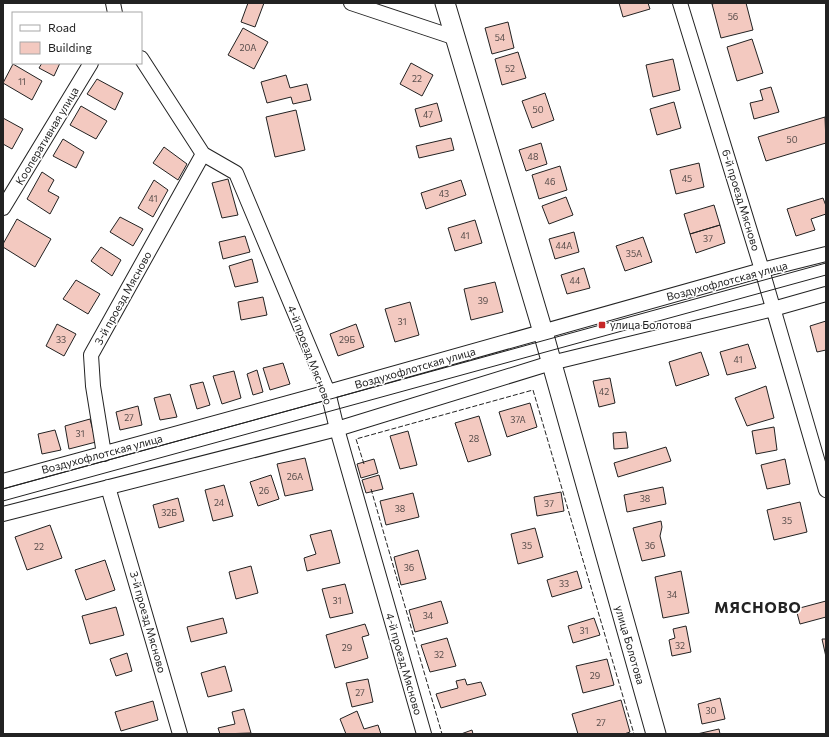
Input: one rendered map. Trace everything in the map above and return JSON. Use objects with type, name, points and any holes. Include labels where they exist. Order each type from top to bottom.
[{"type":"street","points":[[351,3],[456,38]]},
{"type":"street","name":"улица Болотова","points":[[445,3],[543,332],[656,734]]},
{"type":"street","name":"6-й проезд Мясново","points":[[680,3],[762,270],[826,490]]},
{"type":"street","name":"4-й проезд Мясново","points":[[142,60],[203,154],[236,173],[328,392],[336,429],[424,734]]},
{"type":"street","name":"Кооперативная улица","points":[[3,208],[90,64]]},
{"type":"street","name":"3-й проезд Мясново","points":[[104,454],[93,386],[91,355],[203,154]]},
{"type":"street","name":"Воздухофлотская улица","points":[[3,481],[328,392],[762,270],[826,254]]},
{"type":"street","points":[[3,514],[336,429],[551,363],[826,294]]},
{"type":"street","name":"3-й проезд Мясново","points":[[108,487],[180,734]]},
{"type":"building","points":[[248,3],[264,3],[255,27],[241,22]]},
{"type":"building","points":[[619,3],[648,3],[650,9],[623,17]]},
{"type":"building","points":[[746,3],[753,30],[721,38],[712,4]]},
{"type":"building","points":[[508,22],[514,48],[492,54],[485,28]]},
{"type":"building","points":[[243,28],[268,42],[254,69],[228,55]]},
{"type":"building","points":[[752,39],[763,73],[737,81],[727,47]]},
{"type":"building","points":[[518,52],[526,78],[502,85],[495,59]]},
{"type":"building","points":[[673,59],[680,90],[653,97],[646,65]]},
{"type":"building","points":[[411,63],[433,75],[422,96],[400,84]]},
{"type":"building","points":[[13,64],[42,81],[32,100],[3,83]]},
{"type":"building","points":[[41,64],[60,64],[54,76],[39,68]]},
{"type":"building","points":[[286,75],[290,88],[307,84],[311,100],[293,104],[291,97],[267,103],[261,82]]},
{"type":"building","points":[[97,79],[123,93],[115,110],[87,94]]},
{"type":"building","points":[[771,87],[779,112],[754,119],[750,103],[763,100],[760,90]]},
{"type":"building","points":[[545,93],[554,120],[532,128],[522,101]]},
{"type":"building","points":[[674,102],[681,128],[657,135],[650,109]]},
{"type":"building","points":[[437,103],[442,121],[420,127],[415,109]]},
{"type":"building","points":[[81,106],[107,121],[96,139],[70,125]]},
{"type":"building","points":[[296,110],[305,150],[275,157],[266,117]]},
{"type":"building","points":[[825,117],[826,143],[766,161],[758,137]]},
{"type":"building","points":[[3,118],[23,129],[12,149],[3,144]]},
{"type":"building","points":[[451,138],[454,150],[419,158],[416,146]]},
{"type":"building","points":[[63,139],[84,152],[76,168],[53,156]]},
{"type":"building","points":[[541,143],[547,164],[526,171],[519,150]]},
{"type":"building","points":[[164,147],[187,164],[178,180],[153,163]]},
{"type":"building","points":[[699,163],[704,187],[676,194],[670,170]]},
{"type":"building","points":[[560,166],[567,190],[539,199],[532,175]]},
{"type":"building","points":[[42,172],[54,180],[48,191],[59,197],[50,214],[27,199]]},
{"type":"building","points":[[228,179],[238,215],[222,218],[212,183]]},
{"type":"building","points":[[154,180],[168,190],[153,217],[138,208]]},
{"type":"building","points":[[461,180],[466,195],[426,209],[421,193]]},
{"type":"building","points":[[566,197],[573,215],[549,224],[542,206]]},
{"type":"building","points":[[823,198],[826,206],[826,214],[811,219],[815,230],[796,236],[787,209]]},
{"type":"building","points":[[714,205],[720,225],[690,234],[684,214]]},
{"type":"building","points":[[120,217],[143,229],[133,246],[110,232]]},
{"type":"building","points":[[17,219],[51,239],[35,267],[3,247],[3,244]]},
{"type":"building","points":[[475,220],[482,243],[455,251],[448,228]]},
{"type":"building","points":[[720,225],[725,243],[696,253],[690,234]]},
{"type":"building","points":[[574,232],[579,252],[555,259],[549,239]]},
{"type":"building","points":[[245,236],[250,252],[223,259],[219,242]]},
{"type":"building","points":[[643,237],[652,262],[625,271],[616,246]]},
{"type":"building","points":[[101,247],[121,260],[112,276],[91,261]]},
{"type":"building","points":[[252,259],[258,282],[235,287],[229,266]]},
{"type":"building","points":[[584,268],[590,288],[567,294],[561,275]]},
{"type":"building","points":[[76,280],[100,294],[88,314],[63,299]]},
{"type":"building","points":[[495,282],[503,312],[471,320],[464,289]]},
{"type":"building","points":[[263,297],[267,315],[241,320],[238,302]]},
{"type":"building","points":[[410,302],[419,335],[395,342],[385,309]]},
{"type":"building","points":[[826,321],[826,350],[817,352],[810,326]]},
{"type":"building","points":[[57,324],[76,334],[64,356],[46,346]]},
{"type":"building","points":[[356,324],[364,347],[338,356],[330,334]]},
{"type":"building","points":[[748,344],[756,368],[727,375],[720,352]]},
{"type":"building","points":[[701,352],[709,375],[676,386],[669,362]]},
{"type":"building","points":[[283,363],[290,384],[270,390],[263,368]]},
{"type":"building","points":[[257,370],[263,392],[253,395],[247,374]]},
{"type":"building","points":[[234,371],[241,398],[222,404],[213,376]]},
{"type":"building","points":[[610,378],[615,403],[599,407],[593,381]]},
{"type":"building","points":[[203,382],[210,405],[197,409],[190,385]]},
{"type":"building","points":[[766,386],[774,418],[747,426],[735,398]]},
{"type":"building","points":[[170,394],[177,417],[160,420],[154,398]]},
{"type":"building","points":[[530,403],[537,427],[507,437],[499,412]]},
{"type":"building","points":[[138,406],[142,425],[120,430],[116,412]]},
{"type":"building","points":[[479,416],[491,455],[468,462],[455,423]]},
{"type":"building","points":[[90,419],[96,442],[69,449],[65,426]]},
{"type":"building","points":[[774,427],[777,450],[756,454],[752,431]]},
{"type":"building","points":[[55,430],[61,450],[42,454],[38,434]]},
{"type":"building","points":[[408,431],[417,465],[400,469],[390,436]]},
{"type":"building","points":[[626,432],[628,448],[614,449],[613,433]]},
{"type":"building","points":[[666,447],[671,461],[618,477],[614,463]]},
{"type":"building","points":[[305,458],[313,490],[285,496],[277,464]]},
{"type":"building","points":[[374,459],[378,473],[361,478],[357,464]]},
{"type":"building","points":[[785,459],[790,484],[767,489],[761,465]]},
{"type":"building","points":[[271,475],[279,499],[258,506],[250,482]]},
{"type":"building","points":[[379,475],[383,489],[366,493],[362,480]]},
{"type":"building","points":[[224,485],[233,516],[213,521],[205,490]]},
{"type":"building","points":[[663,487],[666,504],[627,512],[624,495]]},
{"type":"building","points":[[561,492],[564,511],[537,516],[534,497]]},
{"type":"building","points":[[413,493],[419,517],[386,525],[380,501]]},
{"type":"building","points":[[178,498],[184,521],[159,528],[153,505]]},
{"type":"building","points":[[800,502],[807,532],[774,540],[767,510]]},
{"type":"building","points":[[661,521],[662,527],[660,536],[665,556],[642,561],[633,528]]},
{"type":"building","points":[[50,525],[62,558],[27,570],[15,537]]},
{"type":"building","points":[[535,528],[543,557],[518,564],[511,534]]},
{"type":"building","points":[[331,530],[340,563],[307,571],[304,558],[316,554],[310,535]]},
{"type":"building","points":[[418,550],[426,579],[401,585],[394,557]]},
{"type":"building","points":[[105,560],[115,590],[86,600],[75,570]]},
{"type":"building","points":[[251,566],[258,593],[236,599],[229,572]]},
{"type":"building","points":[[577,571],[582,588],[552,597],[547,580]]},
{"type":"building","points":[[681,571],[689,613],[663,618],[655,577]]},
{"type":"building","points":[[345,584],[353,613],[330,618],[322,589]]},
{"type":"building","points":[[441,601],[448,623],[415,632],[409,610]]},
{"type":"building","points":[[826,601],[826,617],[800,624],[796,609]]},
{"type":"building","points":[[116,607],[124,635],[90,644],[82,616]]},
{"type":"building","points":[[223,618],[227,633],[191,642],[187,627]]},
{"type":"building","points":[[594,618],[600,635],[573,643],[568,626]]},
{"type":"building","points":[[365,624],[369,635],[362,637],[368,658],[335,668],[326,635]]},
{"type":"building","points":[[686,626],[691,652],[672,656],[669,640],[675,638],[673,629]]},
{"type":"building","points":[[447,638],[456,666],[430,672],[421,645]]},
{"type":"building","points":[[822,639],[826,639],[826,657]]},
{"type":"building","points":[[127,653],[132,671],[116,676],[110,659]]},
{"type":"building","points":[[607,659],[614,685],[583,693],[576,666]]},
{"type":"building","points":[[225,666],[232,691],[208,697],[201,673]]},
{"type":"building","points":[[368,679],[373,702],[352,707],[346,683]]},
{"type":"building","points":[[465,679],[467,685],[481,682],[486,695],[441,708],[436,694],[458,688],[456,681]]},
{"type":"building","points":[[720,698],[725,719],[702,724],[698,704]]},
{"type":"building","points":[[621,700],[630,732],[624,734],[578,734],[572,714]]},
{"type":"building","points":[[153,701],[158,720],[121,731],[115,712]]},
{"type":"building","points":[[244,709],[251,733],[220,734],[218,728],[235,724],[232,712]]},
{"type":"building","points":[[357,711],[364,729],[378,725],[381,734],[346,734],[340,719]]},
{"type":"building","points":[[719,729],[720,734],[697,734]]},
{"type":"building","points":[[472,730],[473,734],[461,734]]},
{"type":"tram line","points":[[3,489],[826,263]]},
{"type":"tram line","points":[[3,501],[826,275]]},
{"type":"fence","points":[[364,464],[356,439],[533,390],[634,734]]},
{"type":"fence","points":[[371,489],[442,734]]},
{"type":"place","name":"улица Болотова","points":[[602,325]]},
{"type":"district","name":"МЯСНОВО","points":[[758,608]]}]
